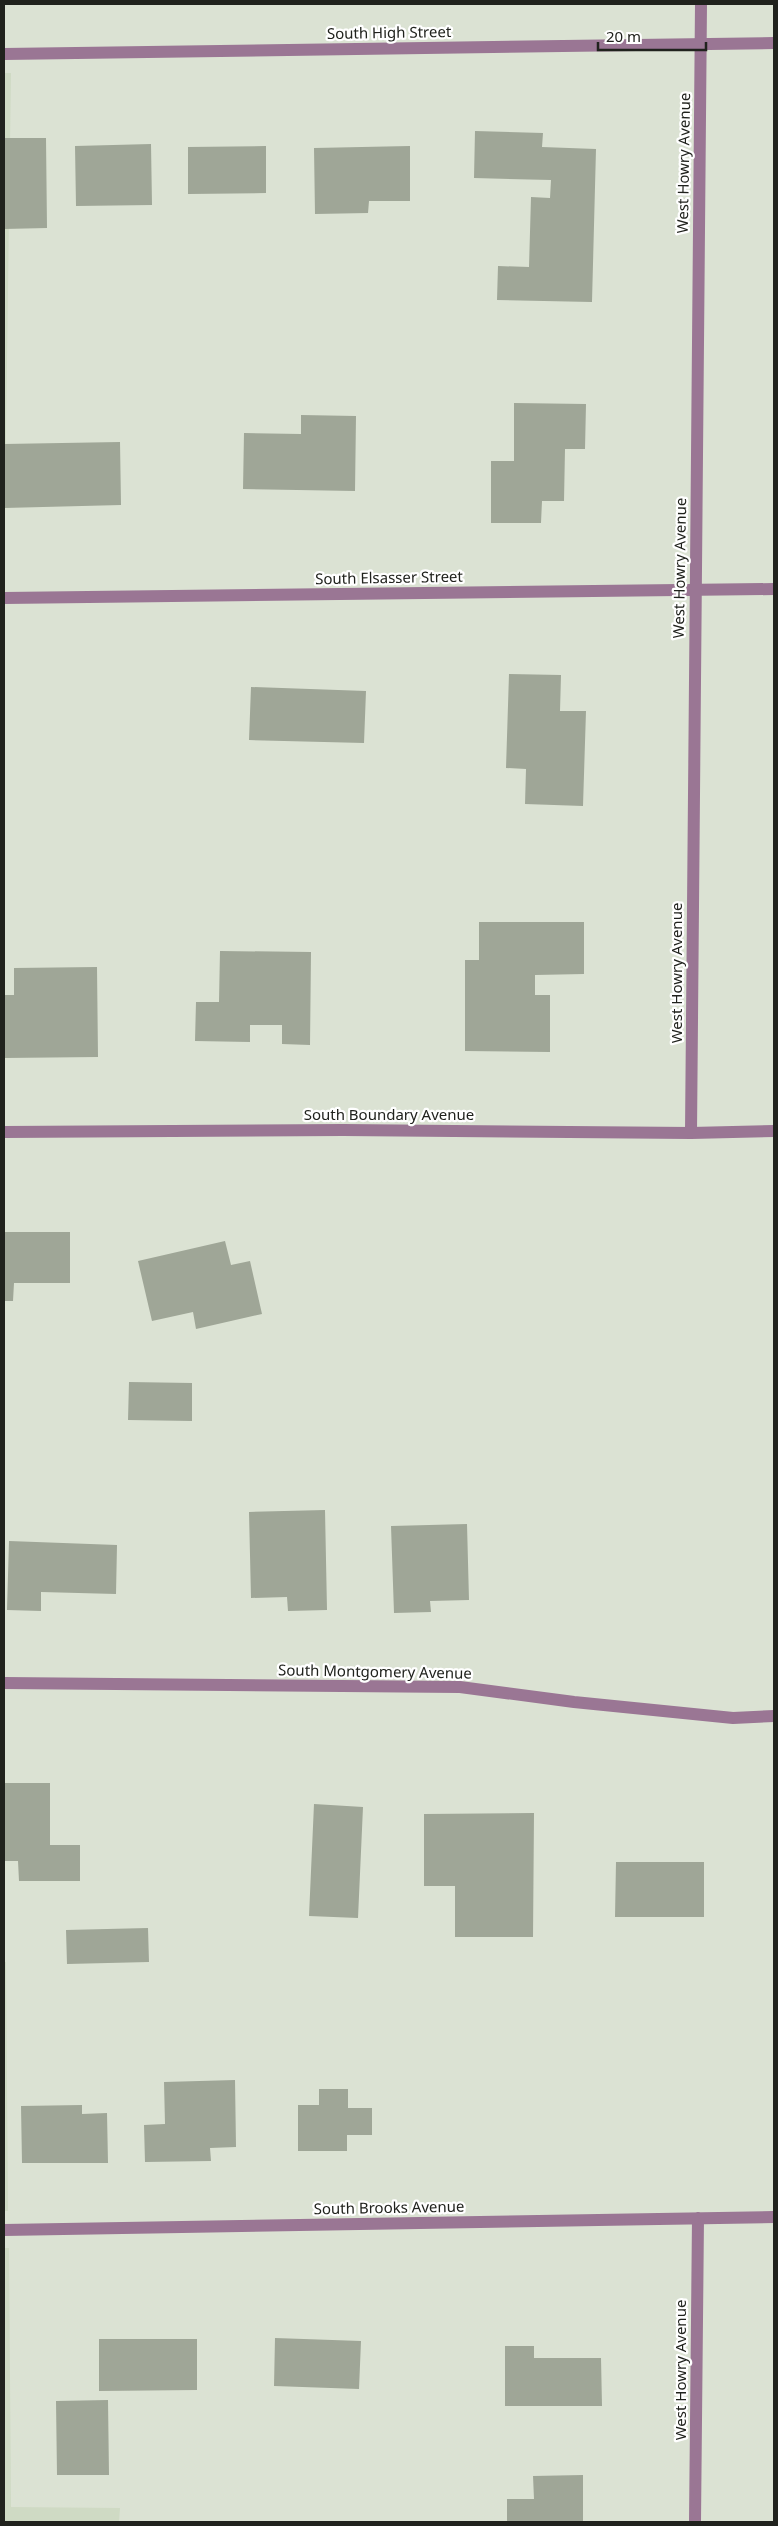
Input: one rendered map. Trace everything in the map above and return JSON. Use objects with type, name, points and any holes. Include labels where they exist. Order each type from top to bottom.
[{"type":"street","name":"West Howry Avenue","points":[[691,1133],[701,4]]},
{"type":"street","name":"South High Street","points":[[4,54],[774,43]]},
{"type":"street","name":"South Elsasser Street","points":[[4,598],[774,589]]},
{"type":"street","name":"South Boundary Avenue","points":[[4,1132],[343,1130],[691,1133],[774,1131]]},
{"type":"street","name":"South Montgomery Avenue","points":[[4,1683],[460,1686],[574,1702],[733,1718],[774,1716]]},
{"type":"street","name":"South Brooks Avenue","points":[[4,2230],[774,2217]]},
{"type":"street","name":"West Howry Avenue","points":[[695,2522],[698,2218]]},
{"type":"shaded area","points":[[4,73],[11,73],[4,579]]},
{"type":"shaded area","points":[[4,1962],[6,1962],[8,2211],[4,2211]]},
{"type":"shaded area","points":[[4,2248],[9,2248],[11,2507],[120,2508],[119,2522],[4,2522]]},
{"type":"building","points":[[475,131],[543,133],[542,147],[596,149],[592,302],[497,300],[498,266],[529,267],[531,197],[550,198],[551,180],[474,178]]},
{"type":"building","points":[[4,138],[46,138],[47,228],[4,229]]},
{"type":"building","points":[[151,144],[152,205],[76,206],[75,146]]},
{"type":"building","points":[[266,146],[266,193],[188,194],[188,147]]},
{"type":"building","points":[[410,146],[410,201],[369,201],[368,213],[315,214],[314,148]]},
{"type":"building","points":[[514,403],[586,404],[585,449],[565,449],[564,501],[542,501],[541,523],[491,523],[491,461],[514,461]]},
{"type":"building","points":[[301,415],[356,416],[355,491],[243,489],[244,433],[301,434]]},
{"type":"building","points":[[120,442],[121,505],[4,508],[4,444]]},
{"type":"building","points":[[509,674],[561,675],[560,711],[586,711],[583,806],[525,804],[526,769],[506,768]]},
{"type":"building","points":[[251,687],[366,691],[364,743],[249,740]]},
{"type":"building","points":[[479,922],[584,922],[584,974],[535,975],[535,995],[550,995],[550,1052],[465,1051],[465,960],[479,960]]},
{"type":"building","points":[[220,951],[311,952],[310,1045],[282,1044],[282,1025],[250,1025],[250,1042],[195,1041],[196,1002],[219,1002]]},
{"type":"building","points":[[97,967],[98,1057],[4,1058],[4,995],[14,995],[14,968]]},
{"type":"building","points":[[4,1232],[70,1232],[70,1283],[14,1283],[13,1301],[4,1301]]},
{"type":"building","points":[[225,1241],[231,1265],[250,1261],[262,1314],[196,1329],[193,1312],[152,1321],[138,1261]]},
{"type":"building","points":[[129,1382],[192,1383],[192,1421],[128,1420]]},
{"type":"building","points":[[325,1510],[327,1610],[288,1611],[287,1597],[251,1598],[249,1512]]},
{"type":"building","points":[[467,1524],[469,1600],[430,1601],[431,1612],[394,1613],[391,1526]]},
{"type":"building","points":[[9,1541],[117,1545],[116,1594],[41,1592],[41,1611],[7,1610]]},
{"type":"building","points":[[4,1783],[50,1783],[50,1845],[80,1845],[80,1881],[19,1881],[18,1861],[4,1861]]},
{"type":"building","points":[[314,1804],[363,1807],[358,1918],[309,1916]]},
{"type":"building","points":[[534,1813],[533,1937],[455,1937],[455,1886],[424,1886],[424,1814]]},
{"type":"building","points":[[616,1862],[704,1862],[704,1917],[615,1917]]},
{"type":"building","points":[[148,1928],[149,1962],[67,1964],[66,1930]]},
{"type":"building","points":[[235,2080],[236,2147],[210,2148],[211,2161],[145,2162],[144,2125],[165,2124],[164,2082]]},
{"type":"building","points":[[319,2089],[348,2089],[348,2108],[372,2108],[372,2135],[347,2135],[347,2151],[298,2151],[298,2105],[319,2105]]},
{"type":"building","points":[[82,2105],[82,2114],[107,2113],[108,2163],[22,2163],[21,2106]]},
{"type":"building","points":[[275,2338],[361,2341],[359,2389],[274,2386]]},
{"type":"building","points":[[99,2339],[197,2339],[197,2390],[99,2391]]},
{"type":"building","points":[[505,2346],[534,2346],[534,2358],[601,2358],[602,2406],[505,2406]]},
{"type":"building","points":[[108,2400],[109,2475],[57,2475],[56,2401]]},
{"type":"building","points":[[583,2475],[583,2522],[507,2522],[507,2499],[534,2499],[533,2476]]}]
